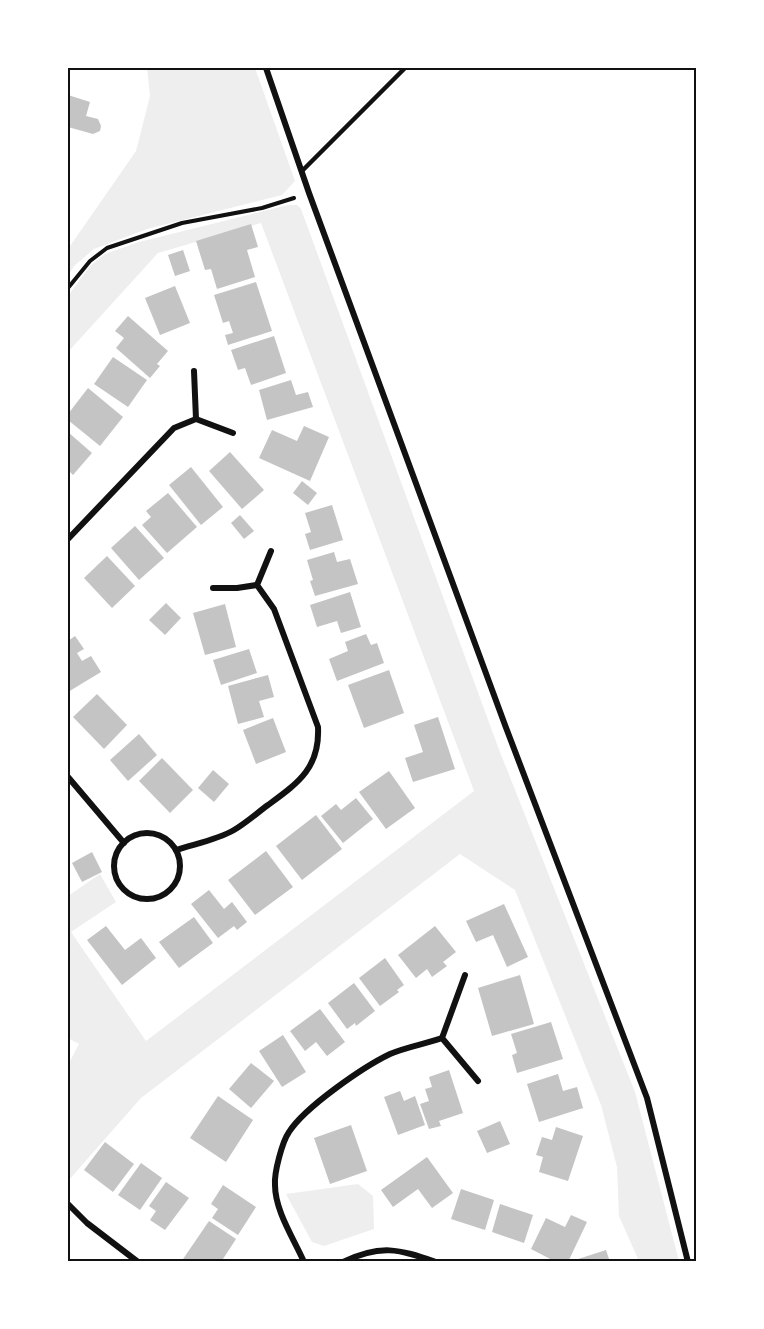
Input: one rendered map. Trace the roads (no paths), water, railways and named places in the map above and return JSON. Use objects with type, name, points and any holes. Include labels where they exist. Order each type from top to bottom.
[{"type":"street","points":[[266,68],[309,193],[505,726],[647,1098],[688,1262]]},
{"type":"street","points":[[194,370],[196,419]]},
{"type":"street","points":[[68,539],[174,428],[196,419],[233,433]]},
{"type":"street","points":[[257,585],[271,551]]},
{"type":"street","points":[[213,588],[257,585]]},
{"type":"street","points":[[176,850],[232,831],[294,786],[314,760],[319,743],[318,727],[274,609],[257,585]]},
{"type":"street","points":[[68,777],[124,843]]},
{"type":"street","points":[[152,833],[170,842],[176,850],[180,871],[171,890],[162,896],[142,899],[132,896],[124,889],[117,880],[114,869],[115,859],[124,843],[132,836],[152,833]]},
{"type":"street","points":[[442,1038],[465,975]]},
{"type":"street","points":[[442,1038],[478,1082]]},
{"type":"street","points":[[304,1262],[281,1210],[275,1185],[288,1132],[312,1108],[351,1077],[390,1054],[442,1038]]},
{"type":"street","points":[[68,1204],[87,1223],[138,1262]]},
{"type":"street","points":[[343,1262],[374,1250],[394,1250],[436,1262]]},
{"type":"lane","points":[[302,171],[405,68]]}]
